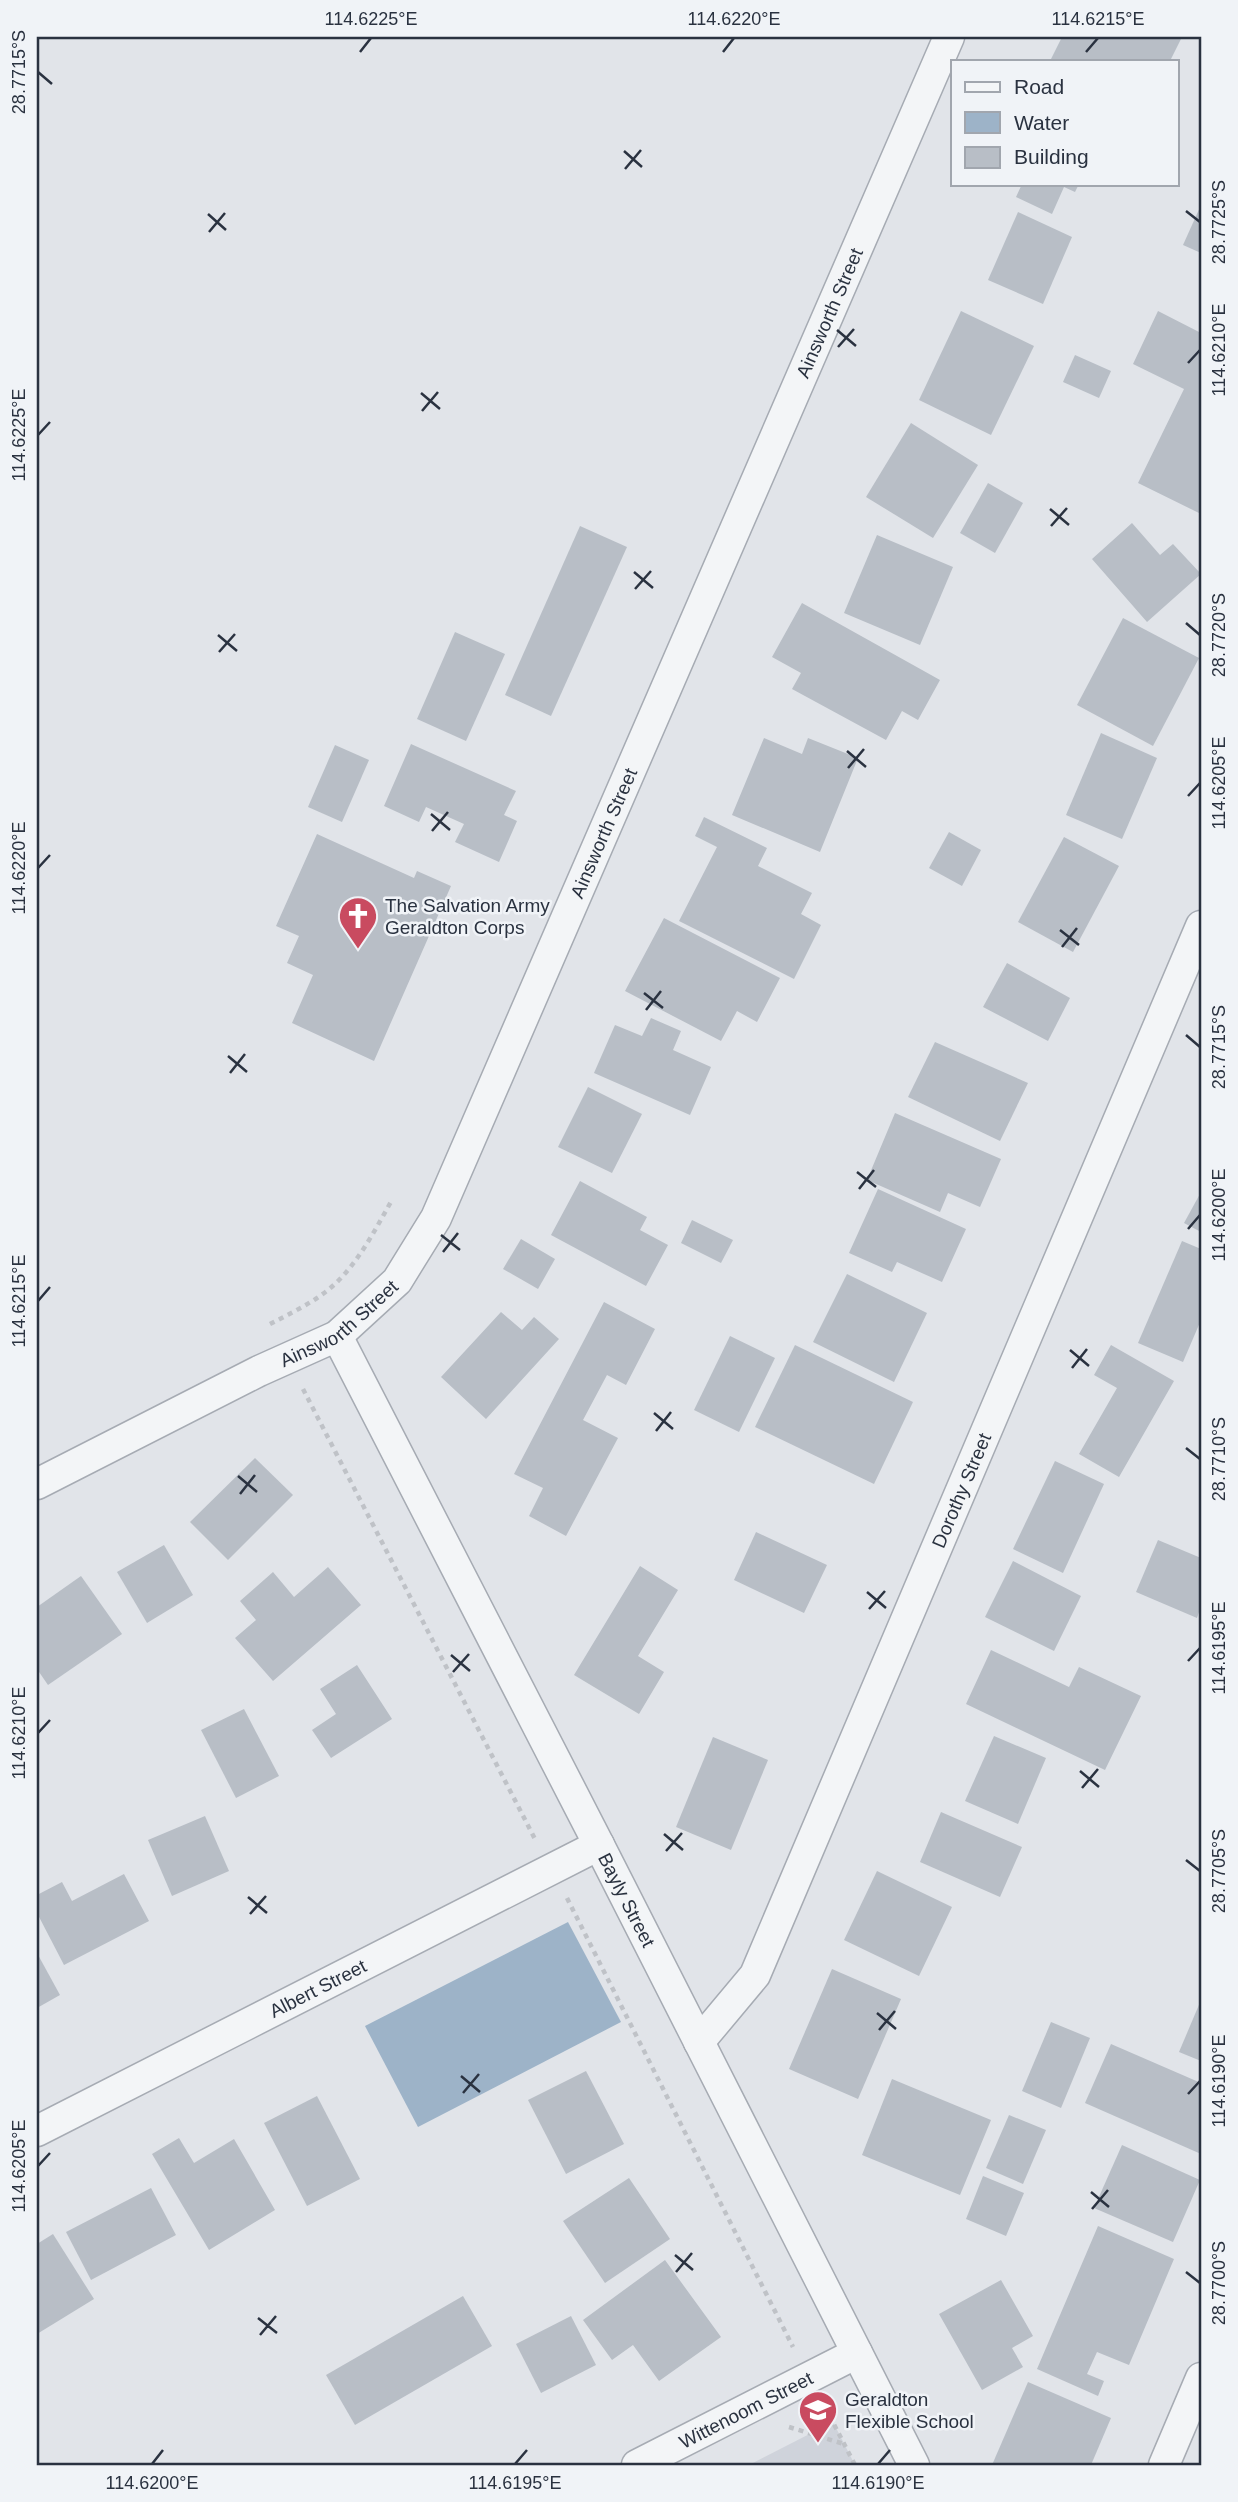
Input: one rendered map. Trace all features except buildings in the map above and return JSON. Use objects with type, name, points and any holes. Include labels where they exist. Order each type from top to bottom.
[{"type":"street","name":"Ainsworth Street","points":[[37,1485],[259,1371],[337,1336],[397,1280],[436,1218],[949,37]]},
{"type":"street","name":"Dorothy Street","points":[[699,2042],[755,1975],[1201,926]]},
{"type":"street","name":"Bayly Street","points":[[337,1336],[914,2465]]},
{"type":"street","name":"Albert Street","points":[[37,2130],[599,1845]]},
{"type":"street","name":"Wittenoom Street","points":[[637,2465],[857,2353]]},
{"type":"street","points":[[1164,2465],[1201,2378]]},
{"type":"path","points":[[270,1324],[308,1304],[336,1283],[362,1250],[392,1200]]},
{"type":"path","points":[[305,1392],[535,1839]]},
{"type":"path","points":[[571,1907],[794,2350]]},
{"type":"path","points":[[833,2422],[855,2465]]},
{"type":"shaded area","name":"Geraldton Flexible School","points":[[833,2422],[855,2465],[749,2465]]},
{"type":"water","points":[[568,1922],[621,2022],[418,2127],[365,2026]]},
{"type":"place","name":"The Salvation Army Geraldton Corps","points":[[358,950]]},
{"type":"place","name":"Geraldton Flexible School","points":[[818,2444]]}]
